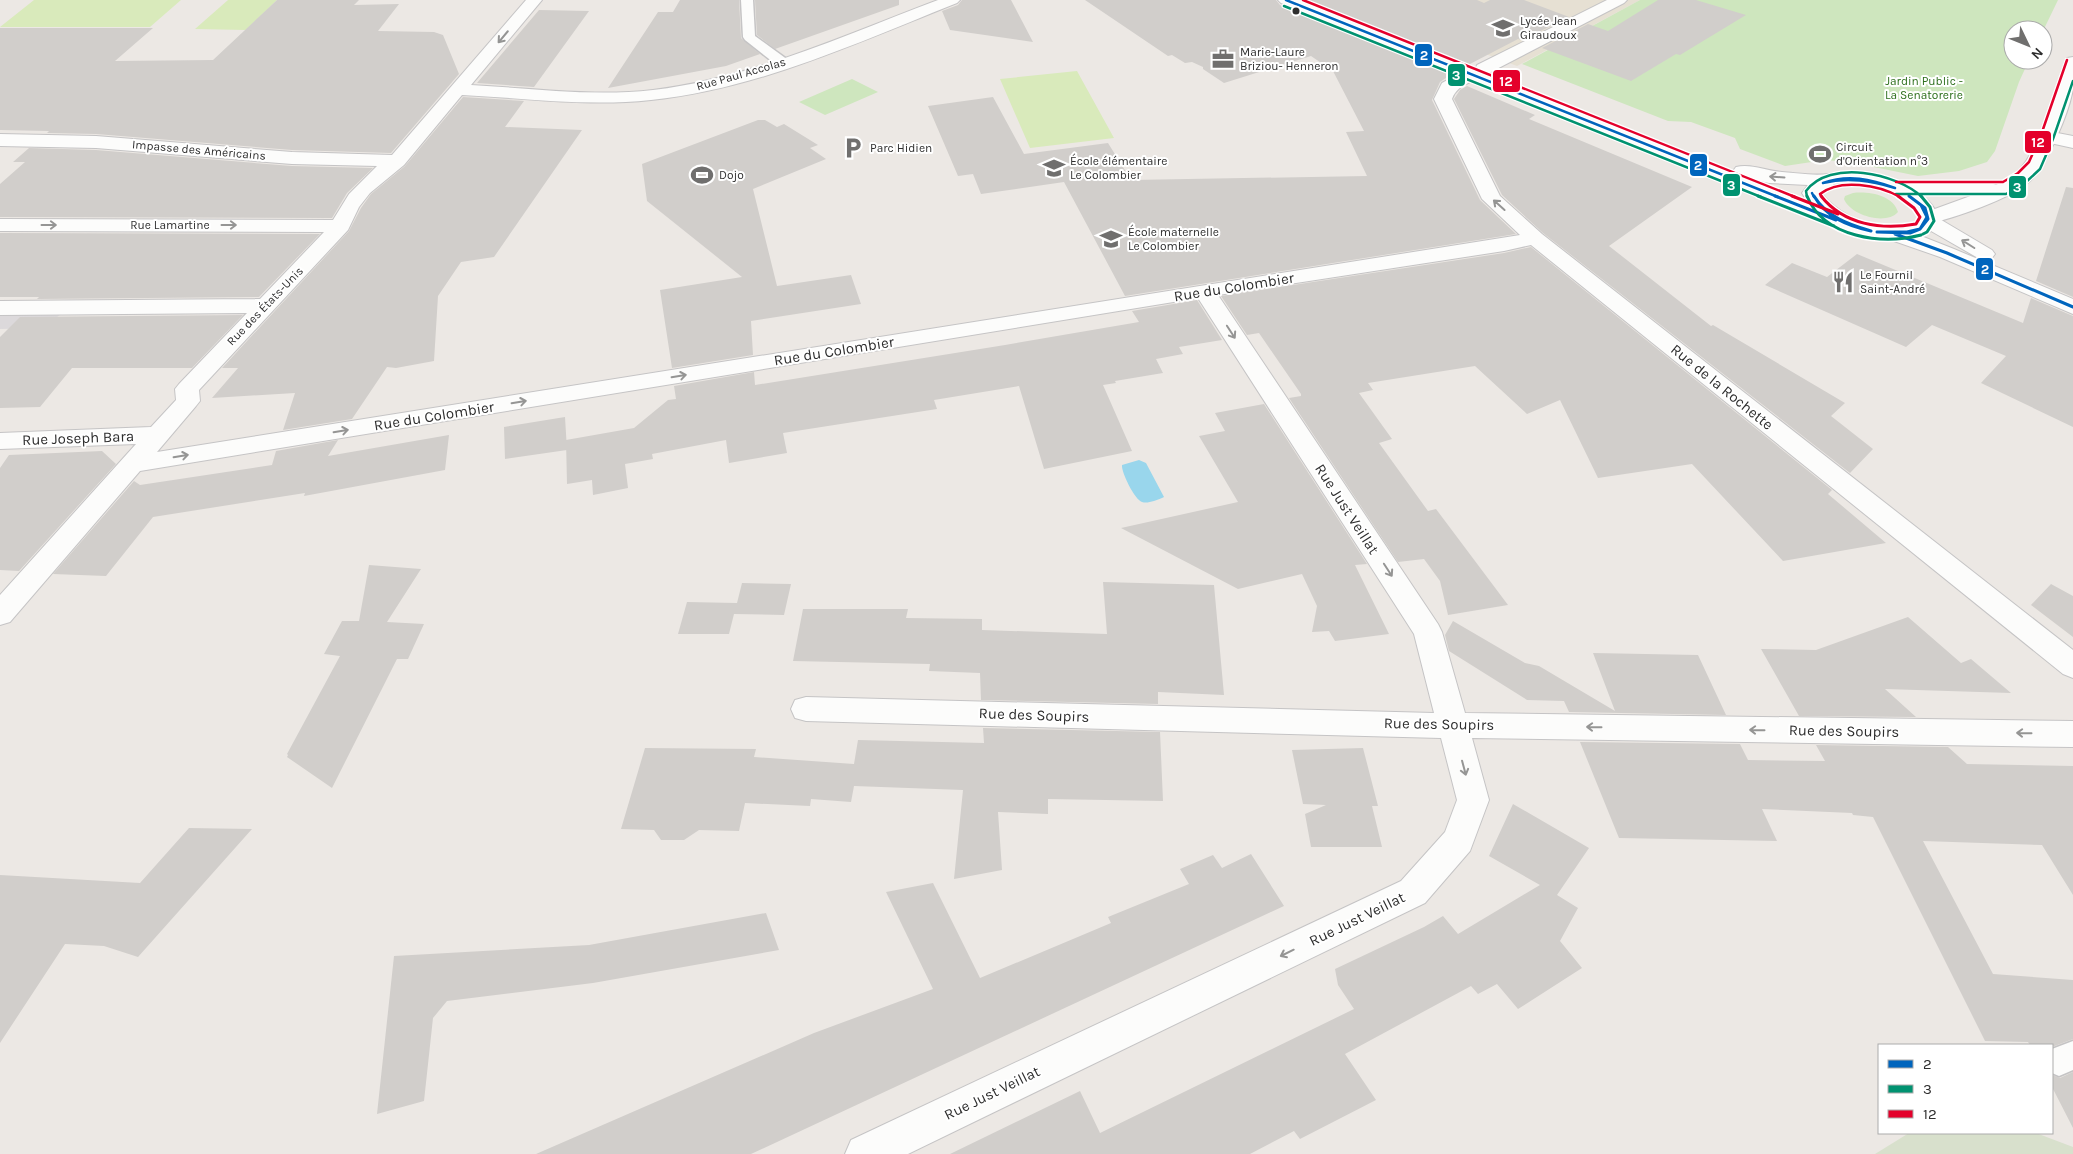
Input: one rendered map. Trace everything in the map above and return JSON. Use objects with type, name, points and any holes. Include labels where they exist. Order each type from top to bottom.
[{"type":"street","name":"Rue des États-Unis","points":[[0,614],[188,401],[187,388],[341,226],[344,214],[380,172],[397,161],[534,0]]},
{"type":"street","name":"Rue Paul Accolas","points":[[460,89],[598,97],[651,95],[712,85],[783,63],[952,0]]},
{"type":"street","points":[[1286,0],[1734,168],[1769,177],[1826,180],[1851,178],[1896,188],[2005,188]]},
{"type":"street","points":[[1309,0],[1836,220],[1868,231],[1895,234],[1947,253],[2063,302]]},
{"type":"street","name":"Rue de la Rochette","points":[[1619,0],[1448,87],[1443,99],[1492,199],[1535,238],[2073,666]]},
{"type":"street","points":[[1928,219],[2005,188],[2022,178],[2034,166],[2047,137],[2073,62]]},
{"type":"street","points":[[2047,137],[2073,142]]},
{"type":"street","name":"Impasse des Américains","points":[[0,140],[96,142],[292,158],[397,161]]},
{"type":"street","points":[[1826,180],[1816,186],[1812,193],[1814,202],[1822,211],[1836,220]]},
{"type":"street","points":[[1895,234],[1920,229],[1926,224],[1928,219],[1926,211],[1920,203],[1896,188]]},
{"type":"street","points":[[1928,219],[2063,302]]},
{"type":"street","name":"Rue Lamartine","points":[[0,224],[341,226]]},
{"type":"street","name":"Rue du Colombier","points":[[133,464],[1204,291],[1504,245],[1535,238]]},
{"type":"street","name":"Rue Just Veillat","points":[[865,1154],[1413,892],[1458,842],[1473,800],[1428,632],[1204,291]]},
{"type":"street","points":[[0,308],[267,306]]},
{"type":"street","name":"Rue Joseph Bara","points":[[0,441],[156,435]]},
{"type":"street","name":"Rue des Soupirs","points":[[806,709],[1345,724],[2073,734]]},
{"type":"lane","points":[[747,0],[749,37],[783,63]]},
{"type":"shaded area","name":"Lycée Jean Giraudoux","points":[[1345,0],[1640,0],[1517,66]]},
{"type":"shaded area","points":[[63,311],[47,328],[0,329],[0,312]]},
{"type":"green space","points":[[34,0],[181,0],[150,27],[0,27]]},
{"type":"green space","points":[[228,0],[277,0],[246,30],[195,29]]},
{"type":"green space","name":"Jardin Public - La Senatorerie","points":[[1640,0],[2058,0],[2048,20],[2003,20],[2003,70],[2024,70],[1995,151],[1987,162],[1959,171],[1918,176],[1849,162],[1825,160],[1785,166],[1740,149],[1735,138],[1691,122],[1668,121],[1522,64]]},
{"type":"green space","points":[[1077,71],[1114,138],[1030,148],[1000,79]]},
{"type":"green space","points":[[852,79],[878,92],[825,115],[799,102]]},
{"type":"green space","points":[[1853,193],[1879,195],[1891,202],[1898,212],[1885,218],[1869,217],[1861,214],[1853,210],[1844,199],[1845,196]]},
{"type":"green space","points":[[1907,1134],[2039,1134],[2073,1147],[2073,1154],[1875,1154]]},
{"type":"water","points":[[1139,460],[1146,463],[1164,497],[1152,502],[1142,502],[1132,491],[1122,465]]},
{"type":"building","points":[[277,0],[359,0],[354,5],[399,4],[378,31],[434,32],[443,35],[459,74],[391,153],[292,150],[96,134],[0,130],[0,28],[153,28],[115,61],[213,60]]},
{"type":"building","points":[[680,0],[739,0],[741,38],[760,54],[726,66],[608,88],[658,12],[673,12]]},
{"type":"building","points":[[755,0],[899,0],[899,5],[775,49],[757,35]]},
{"type":"building","points":[[962,0],[1011,0],[1033,42],[950,30],[942,11],[958,5]]},
{"type":"building","points":[[1085,0],[1276,0],[1280,5],[1452,74],[1440,82],[1432,100],[1480,200],[1516,234],[1125,296],[1064,182],[981,194],[973,174],[958,176],[928,106],[993,97],[1024,154],[1108,143],[1131,180],[1367,176],[1346,132],[1364,131],[1333,71],[1311,56],[1224,83],[1203,69],[1203,67],[1192,62],[1185,63],[1172,55],[1168,56]]},
{"type":"building","name":"Lycée Jean Giraudoux","points":[[1305,0],[1477,0],[1484,3],[1490,0],[1524,0],[1569,17],[1522,40],[1518,39],[1468,65]]},
{"type":"building","points":[[1658,0],[1696,0],[1746,15],[1680,55],[1676,54],[1631,81],[1542,48],[1588,24],[1608,31]]},
{"type":"building","points":[[539,10],[589,11],[534,87],[477,83]]},
{"type":"building","points":[[1467,86],[1535,115],[1529,119],[1692,187],[1609,246],[1711,326],[1713,325],[1845,403],[1831,416],[1873,449],[1850,473],[1543,233],[1502,195],[1454,99],[1460,90]]},
{"type":"building","points":[[463,97],[524,101],[505,127],[582,130],[494,257],[461,262],[438,296],[434,361],[396,368],[387,367],[352,419],[283,430],[295,393],[212,398],[238,368],[222,368],[349,231],[371,194],[405,166]]},
{"type":"building","points":[[758,120],[765,120],[777,127],[784,124],[818,145],[810,148],[826,159],[753,189],[777,286],[851,275],[861,304],[751,321],[753,355],[672,368],[660,290],[742,277],[647,201],[642,164]]},
{"type":"building","points":[[29,148],[96,150],[292,166],[373,168],[347,193],[332,218],[0,217],[0,184],[25,162],[13,162]]},
{"type":"building","points":[[2066,187],[2073,188],[2073,297],[2036,281]]},
{"type":"building","points":[[0,233],[320,234],[259,297],[37,299],[39,297],[0,297]]},
{"type":"building","points":[[1531,247],[1832,490],[1828,494],[1886,543],[1783,561],[1692,464],[1598,478],[1560,400],[1527,414],[1475,366],[1368,383],[1373,390],[1359,393],[1392,439],[1379,443],[1428,511],[1436,509],[1508,605],[1448,615],[1440,581],[1424,559],[1398,562],[1289,398],[1301,396],[1301,394],[1259,333],[1247,335],[1221,296],[1504,253]]},
{"type":"building","points":[[1857,254],[2023,323],[2031,298],[2073,316],[2073,427],[1981,383],[2006,356],[1932,325],[1906,347],[1765,285],[1792,263],[1827,277]]},
{"type":"building","points":[[1197,300],[1222,340],[1179,347],[1183,354],[1156,359],[1163,373],[1115,381],[1116,383],[1103,385],[1132,451],[1044,469],[1019,386],[934,400],[937,409],[783,433],[787,453],[729,463],[726,440],[652,454],[653,459],[625,464],[628,488],[593,495],[592,480],[567,484],[566,440],[634,428],[668,400],[676,399],[674,386],[754,372],[755,385],[1005,345],[1139,322],[1132,311]]},
{"type":"building","points":[[243,315],[192,368],[72,368],[40,407],[0,408],[0,337],[20,317]]},
{"type":"building","points":[[1264,404],[1367,564],[1355,565],[1389,634],[1335,641],[1329,631],[1312,632],[1317,606],[1302,574],[1238,589],[1121,528],[1238,502],[1199,436],[1225,431],[1215,413]]},
{"type":"building","points":[[565,417],[567,450],[505,459],[504,427]]},
{"type":"building","points":[[449,435],[445,470],[304,496],[305,493],[153,517],[106,576],[53,574],[134,481],[140,485],[272,465],[276,451],[338,440],[328,456]]},
{"type":"building","points":[[102,451],[116,464],[19,571],[0,570],[0,468],[9,455]]},
{"type":"building","points":[[369,565],[421,569],[387,622],[424,624],[408,659],[397,659],[332,788],[287,757],[287,754],[340,656],[324,654],[342,621],[359,621]]},
{"type":"building","points":[[1103,582],[1214,585],[1224,695],[1158,692],[1158,704],[981,700],[980,673],[929,671],[930,664],[793,661],[803,609],[908,609],[906,618],[982,619],[982,630],[1107,634]]},
{"type":"building","points":[[742,583],[791,584],[784,615],[734,614],[729,634],[678,634],[687,602],[737,603]]},
{"type":"building","points":[[2051,584],[2073,596],[2073,637],[2031,605]]},
{"type":"building","points":[[1908,617],[1961,663],[1971,659],[2011,693],[1885,689],[1916,717],[1799,716],[1761,649],[1816,650]]},
{"type":"building","points":[[1453,621],[1525,663],[1539,666],[1615,711],[1593,653],[1698,655],[1726,715],[1569,712],[1564,701],[1527,700],[1449,651],[1445,635]]},
{"type":"building","points":[[983,728],[1160,732],[1163,801],[1048,799],[1048,814],[998,812],[1002,870],[954,879],[963,790],[854,786],[851,802],[811,799],[810,806],[745,803],[739,831],[699,830],[684,840],[661,840],[654,830],[621,829],[645,748],[756,749],[754,757],[854,764],[858,740],[984,743]]},
{"type":"building","points":[[1580,742],[1740,744],[1748,760],[1825,761],[1816,745],[1948,747],[1967,764],[2073,766],[2073,895],[2042,845],[1923,841],[1993,974],[2073,980],[2073,1039],[2053,1047],[2053,1044],[1985,1041],[1873,817],[1853,815],[1852,813],[1762,809],[1777,841],[1619,838]]},
{"type":"building","points":[[1363,748],[1378,806],[1372,806],[1382,847],[1311,847],[1305,814],[1326,805],[1303,804],[1292,750]]},
{"type":"building","points":[[1513,804],[1589,848],[1557,895],[1578,908],[1560,941],[1582,968],[1518,1009],[1497,984],[1478,994],[1471,986],[1345,1054],[1376,1100],[1300,1139],[1294,1131],[1250,1154],[950,1154],[1080,1091],[1100,1133],[1354,1009],[1338,985],[1335,969],[1424,927],[1443,916],[1458,934],[1540,885],[1489,856]]},
{"type":"building","points":[[189,828],[252,829],[138,957],[104,946],[65,944],[0,1043],[0,875],[140,883]]},
{"type":"building","points":[[1251,854],[1284,906],[751,1154],[536,1154],[814,1033],[933,989],[886,892],[933,883],[980,978],[1111,923],[1108,917],[1189,884],[1180,869],[1213,855],[1222,868]]},
{"type":"building","points":[[766,913],[779,950],[593,983],[447,1001],[433,1018],[424,1101],[377,1114],[394,956],[589,945]]},
{"type":"building","points":[[2073,1072],[2073,1128],[2053,1089],[2053,1075],[2060,1078]]},
{"type":"transit line","name":"2","points":[[1286,0],[1836,220]]},
{"type":"transit line","name":"12","points":[[1303,0],[1838,214]]},
{"type":"transit line","name":"3","points":[[1284,6],[1834,226]]},
{"type":"transit line","name":"12","points":[[1896,182],[2003,182],[2018,173],[2029,162],[2041,135],[2067,60]]},
{"type":"transit line","name":"3","points":[[1896,194],[2006,194],[2025,183],[2040,169],[2053,139],[2073,81]]},
{"type":"transit line","name":"3","points":[[1921,235],[1909,238],[1878,239],[1845,231],[1819,216],[1811,205],[1806,191],[1819,178],[1837,173],[1872,175],[1890,179],[1907,186],[1921,195],[1930,207],[1934,221],[1927,232],[1923,234]]},
{"type":"transit line","name":"2","points":[[1823,183],[1841,178],[1859,178],[1895,188]]},
{"type":"transit line","name":"2","points":[[1823,183],[1850,179],[1895,188]]},
{"type":"transit line","name":"12","points":[[1839,185],[1885,190],[1906,200],[1920,217],[1916,224],[1890,227],[1877,226],[1850,219],[1838,213],[1820,194],[1826,189],[1839,185]]},
{"type":"transit line","name":"2","points":[[1812,193],[1817,202],[1837,219],[1871,231]]},
{"type":"transit line","name":"2","points":[[1812,193],[1823,208],[1836,219],[1871,231]]},
{"type":"transit line","name":"2","points":[[1909,196],[1925,208],[1928,219],[1920,229]]},
{"type":"transit line","name":"2","points":[[1909,196],[1921,205],[1927,217],[1920,229]]},
{"type":"transit line","name":"2","points":[[1877,232],[1907,232],[1920,229]]},
{"type":"transit line","name":"2","points":[[1877,232],[1910,233],[1920,229]]},
{"type":"transit line","name":"2","points":[[1895,234],[1947,253],[2073,307]]},
{"type":"place","name":"Lycée Jean Giraudoux","points":[[1503,28]]},
{"type":"place","name":"Marie-Laure Briziou- Henneron","points":[[1223,59]]},
{"type":"place","name":"Parc Hidien","points":[[853,148]]},
{"type":"place","name":"Circuit d'Orientation n°3","points":[[1820,154]]},
{"type":"place","name":"École élémentaire Le Colombier","points":[[1054,168]]},
{"type":"place","name":"Dojo","points":[[702,175]]},
{"type":"place","name":"École maternelle Le Colombier","points":[[1111,239]]},
{"type":"place","name":"Le Fournil Saint-André","points":[[1843,282]]}]
